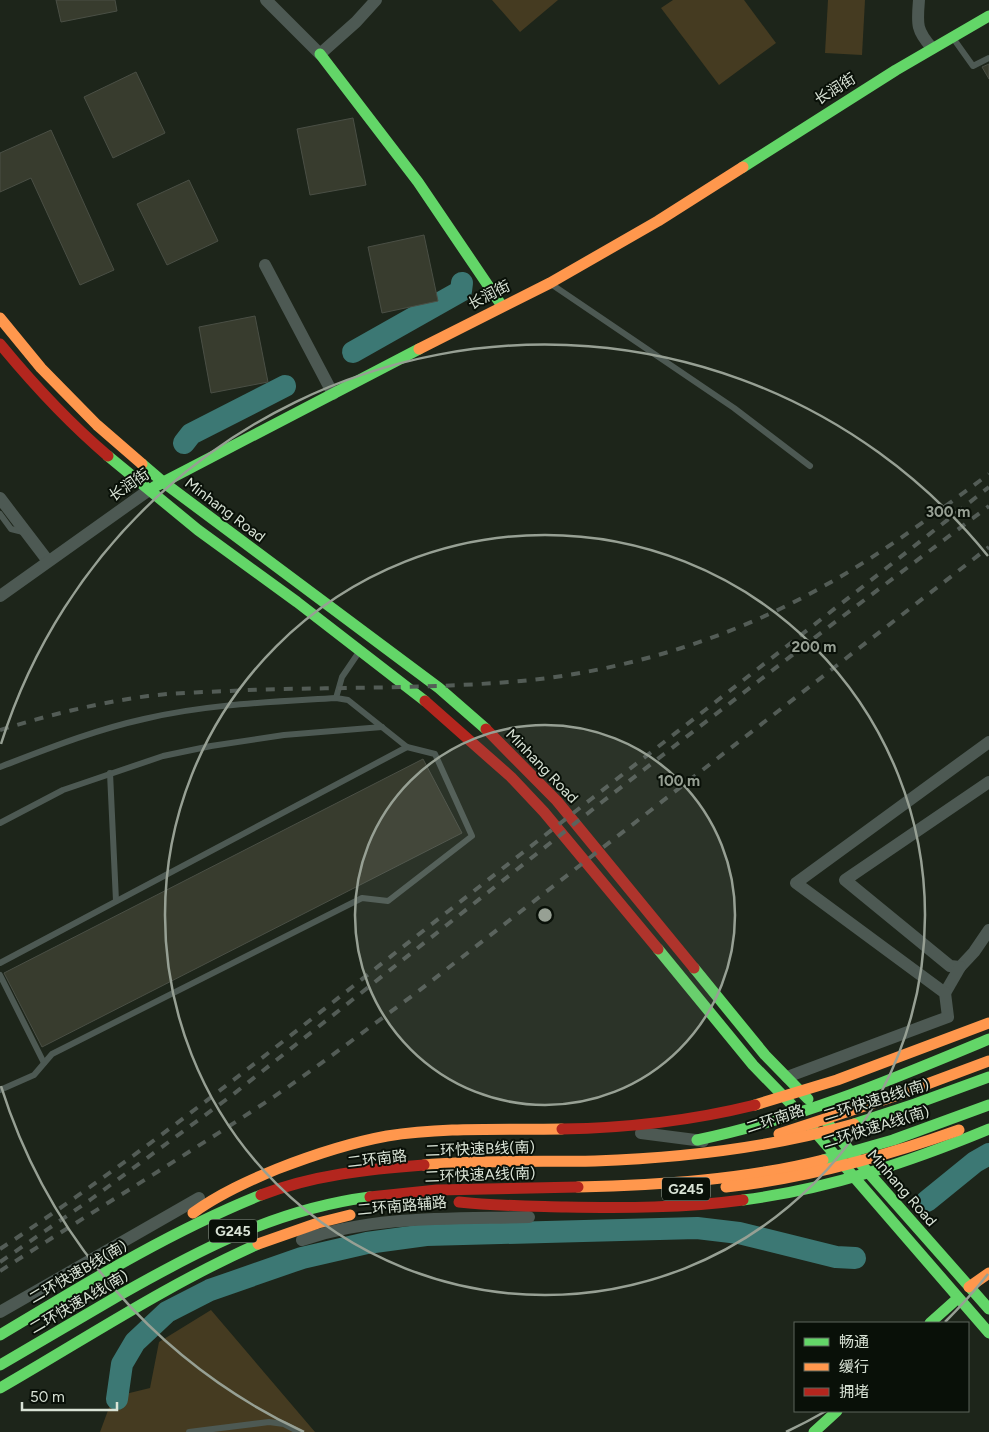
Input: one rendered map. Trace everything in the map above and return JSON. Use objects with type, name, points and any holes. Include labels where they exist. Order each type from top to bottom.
[{"type":"main road","name":"长润街","points":[[149,490],[502,306],[550,283],[658,221],[932,48],[989,16]]},
{"type":"main road","points":[[320,54],[418,182],[502,306]]},
{"type":"main road","name":"Minhang Road","points":[[0,318],[41,368],[97,425],[163,482],[438,688],[485,728],[557,801],[765,1055],[787,1077],[989,1309]]},
{"type":"main road","name":"Minhang Road","points":[[0,344],[29,379],[86,437],[198,530],[297,602],[427,703],[510,777],[544,812],[753,1065],[784,1096],[989,1333]]},
{"type":"main road","points":[[90,1286],[227,1191],[304,1159],[390,1136],[440,1132],[613,1127],[716,1115],[806,1089],[989,1023]]},
{"type":"main road","points":[[356,1172],[455,1158],[620,1150],[712,1138],[763,1125],[813,1109],[989,1039]]},
{"type":"main road","name":"二环南路","points":[[0,1338],[167,1242],[229,1212],[283,1192],[356,1175],[406,1170],[608,1164],[682,1158],[735,1147],[824,1119],[913,1090],[989,1061]]},
{"type":"main road","name":"二环快速B线(南)","points":[[0,1335],[158,1243],[228,1209],[282,1188],[356,1172],[432,1165],[636,1158],[750,1147],[863,1122],[989,1077]]},
{"type":"main road","name":"二环快速A线(南)","points":[[0,1365],[143,1282],[210,1246],[265,1222],[298,1211],[367,1197],[416,1192],[638,1185],[754,1173],[793,1166],[870,1146],[936,1125],[989,1105]]},
{"type":"main road","name":"G245","points":[[0,1360],[141,1278],[208,1242],[264,1218],[312,1203],[382,1191],[443,1186],[541,1185],[719,1188],[789,1179],[845,1167],[921,1144],[989,1119]]},
{"type":"main road","points":[[336,1202],[374,1196],[398,1195],[479,1204],[641,1208],[753,1200],[815,1188],[873,1173],[923,1157],[989,1130]]},
{"type":"main road","points":[[446,1206],[508,1205]]},
{"type":"main road","points":[[0,1388],[194,1274],[236,1252],[305,1226],[360,1213]]},
{"type":"main road","points":[[79,1342],[110,1321],[178,1264],[210,1246]]},
{"type":"main road","points":[[968,1286],[989,1274]]},
{"type":"main road","points":[[931,1322],[958,1298]]},
{"type":"main road","points":[[814,1432],[837,1412]]},
{"type":"street","points":[[266,0],[320,54],[356,22],[376,0]]},
{"type":"street","points":[[919,0],[917,19],[921,36],[932,48]]},
{"type":"street","points":[[265,265],[333,394]]},
{"type":"street","name":"长润街","points":[[0,596],[149,490]]},
{"type":"street","points":[[0,498],[48,561]]},
{"type":"street","points":[[945,993],[796,883],[989,742]]},
{"type":"street","points":[[960,967],[950,966],[845,880],[989,782]]},
{"type":"street","points":[[787,1077],[948,1018],[945,993],[960,967],[974,952],[989,930]]},
{"type":"street","points":[[0,1312],[138,1232],[237,1178],[296,1150],[353,1133],[420,1124],[504,1120],[586,1125],[677,1139],[716,1141],[773,1134],[808,1124]]},
{"type":"street","name":"二环南路辅路","points":[[0,1400],[198,1284],[266,1252],[314,1235],[360,1225],[414,1219],[572,1215],[659,1208],[726,1198],[763,1190],[845,1167]]},
{"type":"lane","points":[[952,37],[973,66],[989,58]]},
{"type":"lane","points":[[550,283],[734,408],[810,466]]},
{"type":"lane","points":[[0,514],[11,528],[26,533]]},
{"type":"lane","points":[[336,698],[342,677],[359,651]]},
{"type":"lane","points":[[0,767],[80,736],[145,718],[229,704],[336,698],[348,700],[407,747],[435,754],[472,836],[388,901],[362,898],[52,1054],[34,1075],[0,1090]]},
{"type":"lane","points":[[0,823],[62,790],[163,756],[211,746],[284,735],[382,727]]},
{"type":"lane","points":[[0,962],[407,747]]},
{"type":"lane","points":[[110,774],[116,901]]},
{"type":"lane","points":[[0,975],[44,1063]]},
{"type":"lane","points":[[189,1432],[269,1422],[284,1424],[299,1432]]},
{"type":"shaded area","points":[[492,0],[558,0],[520,32]]},
{"type":"shaded area","points":[[673,0],[744,0],[776,43],[719,85],[661,8]]},
{"type":"shaded area","points":[[828,0],[865,0],[862,55],[825,53]]},
{"type":"shaded area","points":[[211,1310],[315,1432],[100,1432],[113,1397],[150,1388],[159,1342]]},
{"type":"building","points":[[56,0],[115,0],[117,11],[61,22]]},
{"type":"building","points":[[989,64],[989,79],[982,67]]},
{"type":"building","points":[[136,72],[165,133],[113,158],[84,97]]},
{"type":"building","points":[[353,118],[366,185],[310,195],[297,129]]},
{"type":"building","points":[[51,130],[114,270],[80,285],[31,178],[0,192],[0,153]]},
{"type":"building","points":[[189,180],[218,241],[167,265],[137,204]]},
{"type":"building","points":[[424,235],[438,301],[382,313],[368,247]]},
{"type":"building","points":[[255,316],[268,382],[211,393],[199,327]]},
{"type":"building","points":[[423,759],[462,833],[42,1047],[4,973]]},
{"type":"waterway","points":[[353,352],[461,291],[462,283]]},
{"type":"waterway","points":[[184,443],[191,434],[285,386]]},
{"type":"waterway","points":[[927,1201],[975,1162],[989,1154]]},
{"type":"waterway","points":[[117,1399],[122,1364],[135,1342],[167,1312],[210,1290],[302,1258],[367,1243],[426,1235],[697,1228],[739,1233],[836,1257],[855,1258]]},
{"type":"railway","points":[[0,730],[73,710],[148,696],[248,690],[487,684],[560,676],[639,660],[715,636],[789,605],[846,574],[888,547],[989,474]]},
{"type":"railway","points":[[0,1249],[116,1168],[229,1084],[989,487]]},
{"type":"railway","points":[[0,1262],[90,1200],[231,1096],[602,802],[989,506]]},
{"type":"railway","points":[[0,1271],[236,1122],[325,1061],[416,993],[989,547]]},
{"type":"traffic: fast","points":[[743,167],[896,70],[989,16]]},
{"type":"traffic: fast","points":[[320,54],[418,182],[502,306]]},
{"type":"traffic: fast","points":[[154,487],[419,349]]},
{"type":"traffic: fast","points":[[108,456],[198,530],[297,602],[425,701]]},
{"type":"traffic: fast","points":[[142,464],[163,482],[439,688],[486,729]]},
{"type":"traffic: fast","points":[[658,949],[753,1065],[791,1104]]},
{"type":"traffic: fast","points":[[694,968],[765,1055],[808,1099]]},
{"type":"traffic: fast","points":[[697,1140],[772,1121],[845,1097],[989,1039]]},
{"type":"traffic: fast","points":[[854,1124],[989,1077]]},
{"type":"traffic: fast","points":[[823,1160],[893,1140],[989,1105]]},
{"type":"traffic: fast","points":[[826,1121],[853,1155],[989,1309]]},
{"type":"traffic: fast","points":[[809,1125],[989,1333]]},
{"type":"traffic: fast","points":[[743,1200],[806,1189],[868,1173],[989,1129]]},
{"type":"traffic: fast","points":[[0,1335],[160,1242],[261,1195]]},
{"type":"traffic: fast","points":[[0,1365],[178,1263],[239,1234],[270,1221],[302,1211],[370,1197]]},
{"type":"traffic: fast","points":[[0,1388],[159,1294],[258,1244]]},
{"type":"traffic: fast","points":[[931,1322],[958,1298]]},
{"type":"traffic: fast","points":[[814,1432],[836,1412]]},
{"type":"traffic: slow","points":[[419,349],[550,283],[658,221],[743,167]]},
{"type":"traffic: slow","points":[[0,318],[41,368],[97,425],[142,464]]},
{"type":"traffic: slow","points":[[755,1105],[837,1080],[989,1023]]},
{"type":"traffic: slow","points":[[779,1134],[895,1096],[989,1061]]},
{"type":"traffic: slow","points":[[424,1165],[445,1163],[595,1161],[693,1154],[758,1145],[854,1124]]},
{"type":"traffic: slow","points":[[193,1213],[234,1188],[255,1178],[304,1159],[359,1142],[387,1136],[430,1131],[562,1129]]},
{"type":"traffic: slow","points":[[726,1187],[786,1178],[873,1158],[959,1130]]},
{"type":"traffic: slow","points":[[578,1187],[640,1185],[732,1177],[823,1160]]},
{"type":"traffic: slow","points":[[258,1244],[318,1223],[350,1215]]},
{"type":"traffic: slow","points":[[969,1287],[989,1273]]},
{"type":"traffic: jam","points":[[0,344],[51,402],[108,456]]},
{"type":"traffic: jam","points":[[425,701],[511,777],[544,812],[658,949]]},
{"type":"traffic: jam","points":[[486,729],[557,801],[694,968]]},
{"type":"traffic: jam","points":[[562,1129],[660,1123],[755,1105]]},
{"type":"traffic: jam","points":[[261,1195],[301,1182],[341,1174],[424,1165]]},
{"type":"traffic: jam","points":[[370,1197],[437,1190],[578,1187]]},
{"type":"traffic: jam","points":[[459,1202],[513,1206],[632,1207],[699,1205],[743,1200]]}]
